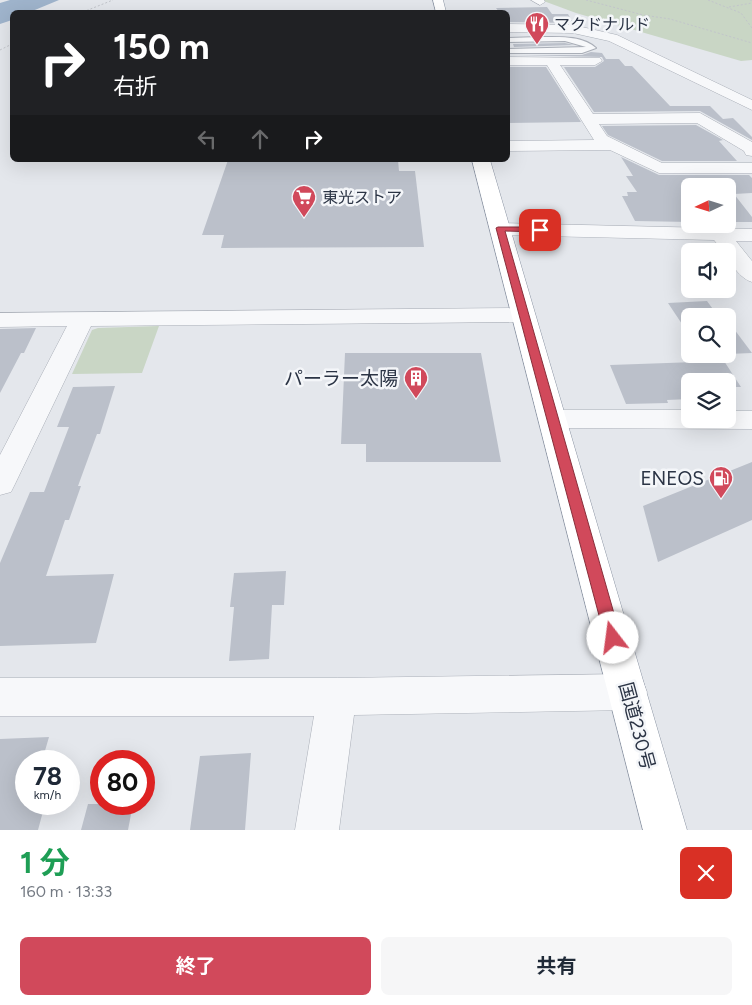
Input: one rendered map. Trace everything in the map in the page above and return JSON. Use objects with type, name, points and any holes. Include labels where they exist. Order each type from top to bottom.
[{"type":"highway","name":"国道230号","points":[[482,162],[665,830]]},
{"type":"street","points":[[510,28],[573,29],[607,36],[752,106]]},
{"type":"street","points":[[510,61],[595,61]]},
{"type":"street","points":[[551,61],[601,139],[659,168],[752,168]]},
{"type":"street","points":[[587,119],[700,118],[751,148],[752,151]]},
{"type":"street","points":[[510,146],[613,145]]},
{"type":"street","points":[[500,228],[752,234]]},
{"type":"street","points":[[720,234],[752,275]]},
{"type":"street","points":[[0,320],[523,315]]},
{"type":"street","points":[[0,484],[83,319]]},
{"type":"street","points":[[553,419],[752,420]]},
{"type":"street","points":[[0,697],[337,697],[628,692]]},
{"type":"street","points":[[317,830],[337,697]]},
{"type":"lane","points":[[510,39],[569,37]]},
{"type":"lane","points":[[510,39],[576,40],[592,48],[582,51],[510,51]]},
{"type":"path","points":[[88,10],[113,0]]},
{"type":"path","points":[[586,0],[643,15],[670,19],[752,43]]},
{"type":"path","points":[[708,0],[741,13],[752,28]]},
{"type":"path","points":[[728,7],[752,4]]},
{"type":"green space","points":[[541,0],[752,0],[752,60],[741,61],[576,13]]},
{"type":"green space","points":[[159,326],[142,373],[72,374],[92,330],[98,328]]},
{"type":"water","points":[[10,0],[59,0],[35,10],[10,10],[10,21],[0,24],[0,3]]},
{"type":"building","points":[[547,7],[552,14],[568,14],[573,23],[510,22],[510,10],[498,10],[496,8]]},
{"type":"building","points":[[565,43],[574,45],[514,47],[513,44]]},
{"type":"building","points":[[591,52],[602,53],[606,59],[619,59],[625,66],[632,66],[670,106],[710,106],[723,119],[733,118],[752,137],[752,140],[700,111],[594,112],[564,67],[595,67],[604,61],[602,57],[518,55],[582,55]]},
{"type":"building","points":[[510,67],[546,67],[581,122],[510,123]]},
{"type":"building","points":[[696,125],[723,140],[719,141],[737,161],[662,161],[608,135],[602,126]]},
{"type":"building","points":[[621,157],[659,175],[749,175],[752,178],[752,193],[736,194],[736,178],[681,178],[681,222],[635,221],[622,196],[628,196],[627,192],[637,192],[626,176],[633,176]]},
{"type":"building","points":[[227,162],[398,162],[399,171],[415,171],[424,247],[221,248],[224,235],[202,235]]},
{"type":"building","points":[[736,197],[752,217],[752,222],[736,222]]},
{"type":"building","points":[[707,301],[712,308],[681,308],[681,322],[668,303]]},
{"type":"building","points":[[36,328],[24,353],[21,353],[0,393],[0,329]]},
{"type":"building","points":[[736,332],[752,353],[736,354]]},
{"type":"building","name":"パーラー太陽","points":[[345,353],[481,353],[501,462],[366,462],[366,444],[341,444]]},
{"type":"building","points":[[725,363],[732,373],[681,373],[681,399],[667,400],[668,403],[626,404],[610,365]]},
{"type":"building","points":[[736,379],[741,387],[736,387]]},
{"type":"building","points":[[115,386],[100,434],[97,434],[78,486],[81,486],[69,520],[65,520],[46,576],[114,574],[96,643],[0,646],[0,563],[30,492],[44,492],[69,427],[57,427],[73,387]]},
{"type":"building","points":[[752,462],[752,520],[658,562],[643,506]]},
{"type":"building","points":[[286,571],[284,605],[272,605],[269,659],[229,661],[234,607],[230,607],[234,573]]},
{"type":"building","points":[[49,737],[45,750],[15,750],[15,815],[42,815],[38,830],[0,830],[0,739]]},
{"type":"building","points":[[251,753],[245,830],[190,830],[200,756]]},
{"type":"building","points":[[88,804],[90,804],[90,815],[131,815],[128,830],[81,830]]},
{"type":"place","name":"マクドナルド","points":[[537,45]]},
{"type":"place","name":"東光ストア","points":[[304,218]]},
{"type":"place","name":"パーラー太陽","points":[[416,399]]},
{"type":"place","name":"ENEOS","points":[[721,499]]},
{"type":"route","points":[[540,230],[500,228],[613,638]]}]
